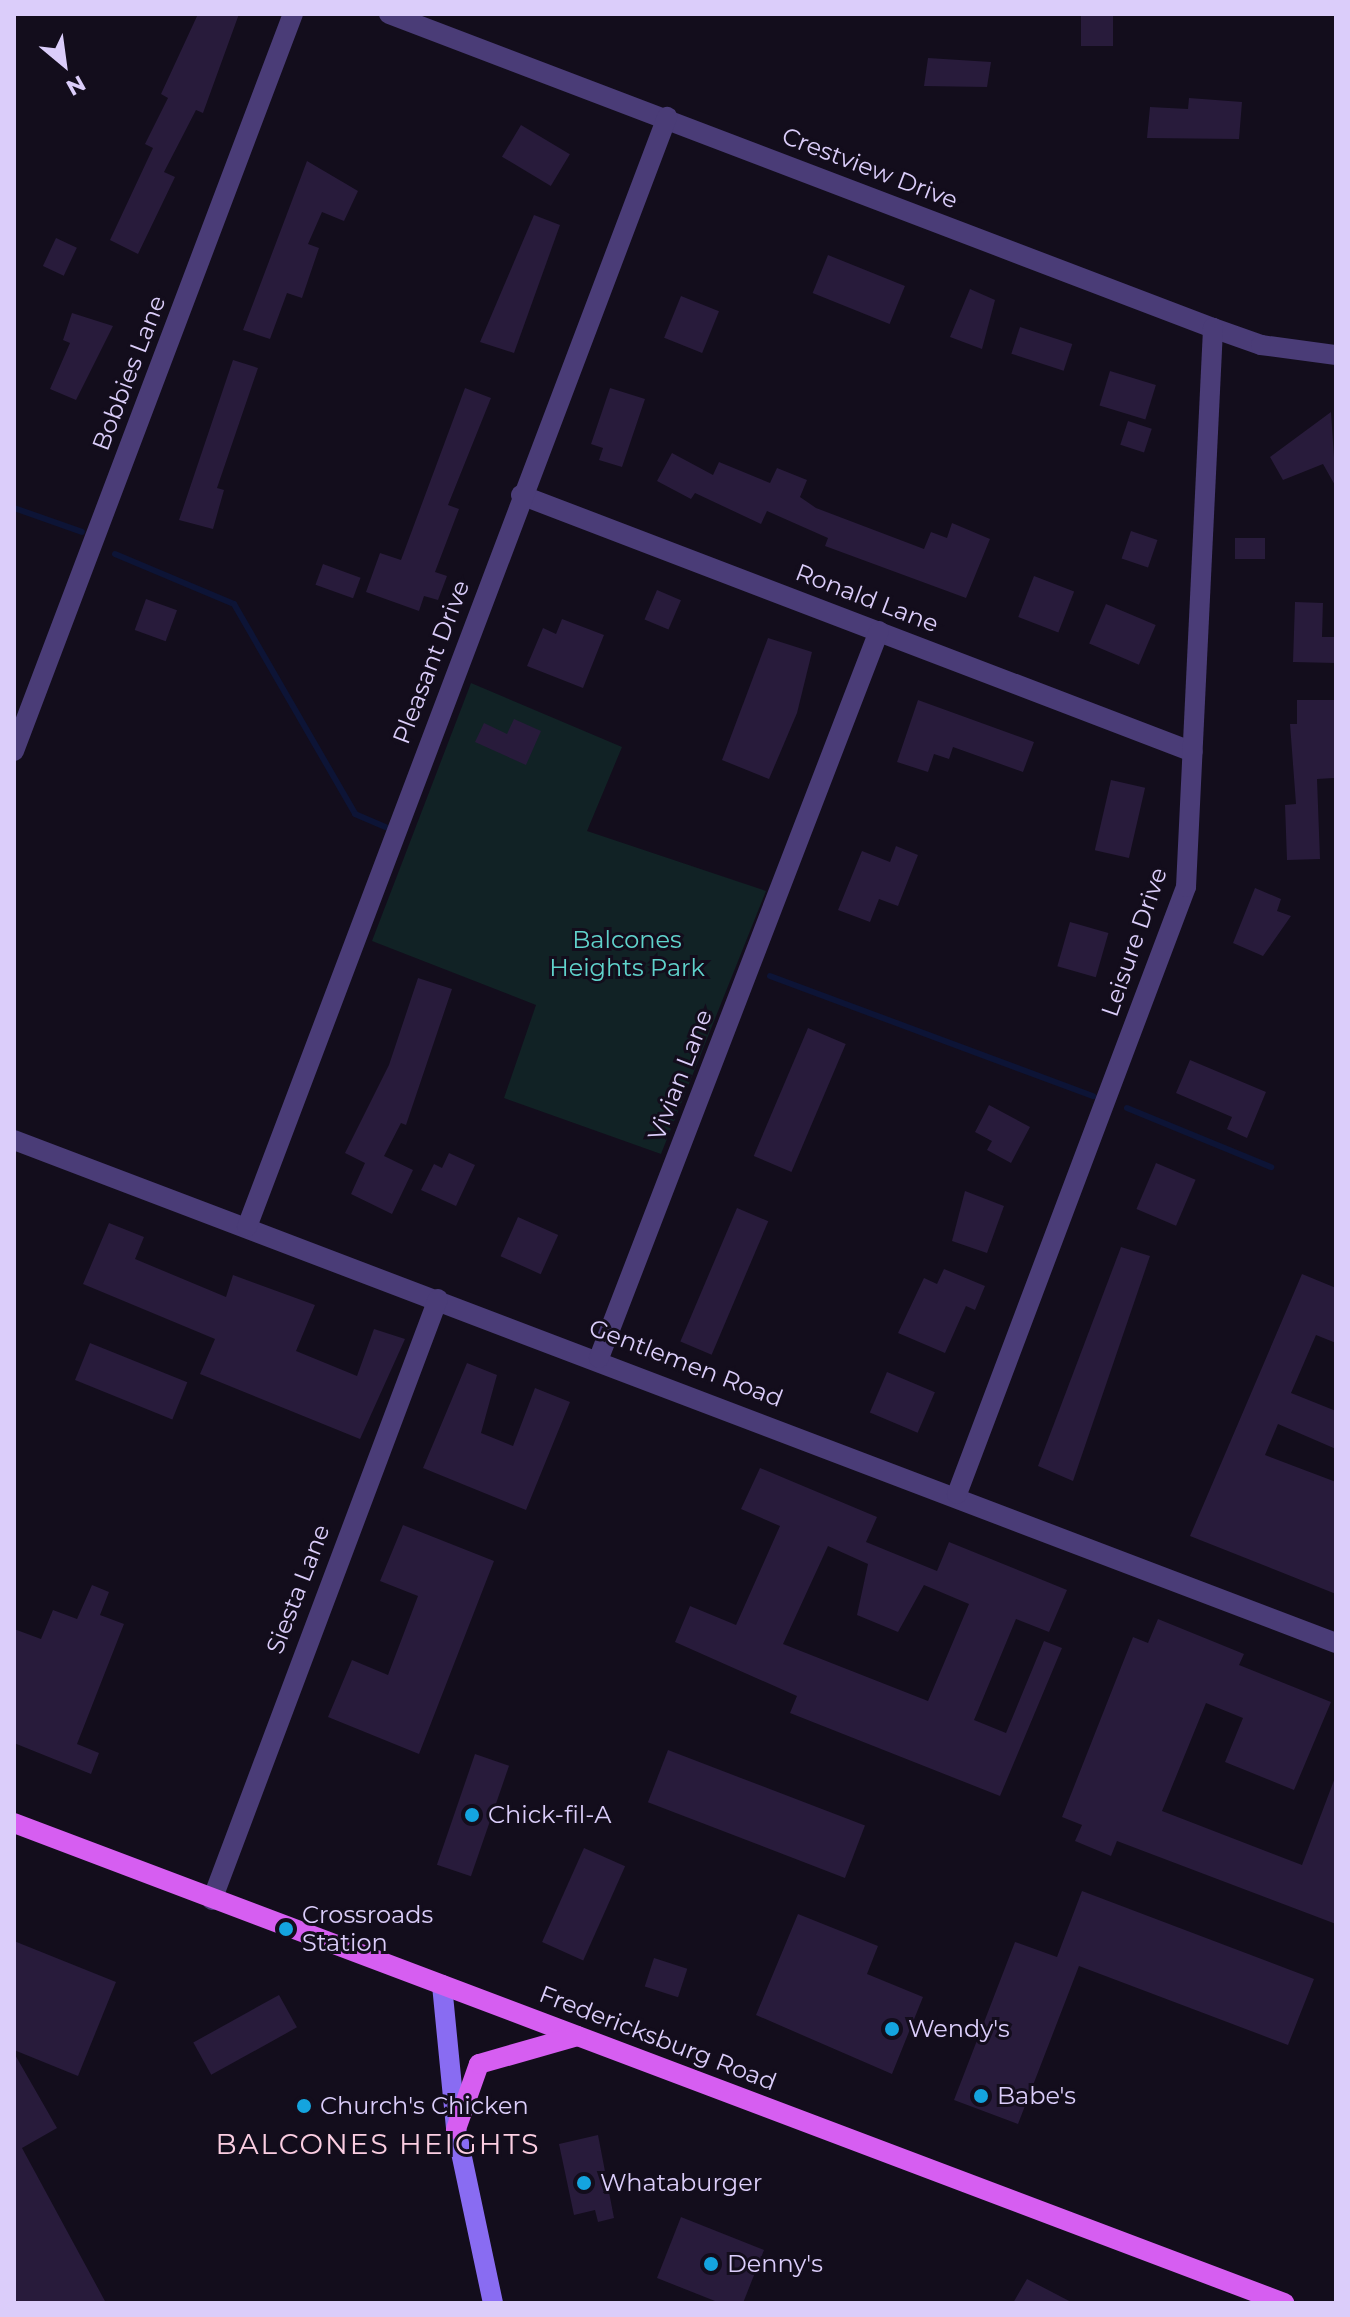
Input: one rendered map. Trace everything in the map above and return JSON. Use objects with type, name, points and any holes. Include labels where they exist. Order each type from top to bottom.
[{"type":"main road","name":"Fredericksburg Road","points":[[14,1823],[1284,2303]]},
{"type":"main road","points":[[456,2129],[479,2064],[579,2036]]},
{"type":"street","name":"Bobbies Lane","points":[[14,751],[293,14]]},
{"type":"street","name":"Crestview Drive","points":[[389,14],[667,117],[1213,328],[1261,345],[1336,355]]},
{"type":"street","name":"Pleasant Drive","points":[[247,1227],[521,495],[667,117]]},
{"type":"street","name":"Leisure Drive","points":[[957,1494],[1186,887],[1213,328]]},
{"type":"street","name":"Ronald Lane","points":[[521,495],[1193,752]]},
{"type":"street","name":"Vivian Lane","points":[[599,1358],[879,631]]},
{"type":"street","name":"Gentlemen Road","points":[[14,1140],[957,1494],[1336,1643]]},
{"type":"street","name":"Siesta Lane","points":[[212,1900],[438,1299]]},
{"type":"street","points":[[442,1985],[456,2129],[493,2303]]},
{"type":"green space","name":"Balcones Heights Park","points":[[471,683],[622,747],[587,831],[766,891],[661,1154],[504,1098],[536,1005],[372,941]]},
{"type":"building","points":[[198,14],[239,14],[203,113],[196,110],[164,172],[175,177],[138,254],[110,240],[153,148],[145,144],[168,98],[161,94]]},
{"type":"building","points":[[1081,14],[1113,14],[1113,46],[1081,46]]},
{"type":"building","points":[[928,58],[991,62],[987,87],[924,86]]},
{"type":"building","points":[[1189,98],[1242,102],[1239,139],[1147,138],[1150,107],[1188,109]]},
{"type":"building","points":[[521,125],[570,154],[551,186],[502,157]]},
{"type":"building","points":[[307,161],[358,191],[344,221],[322,212],[308,244],[319,248],[302,298],[287,293],[270,339],[243,330]]},
{"type":"building","points":[[534,215],[560,225],[514,353],[480,342]]},
{"type":"building","points":[[56,238],[77,248],[64,276],[43,266]]},
{"type":"building","points":[[828,255],[905,286],[890,324],[813,293]]},
{"type":"building","points":[[970,289],[995,300],[982,349],[950,337]]},
{"type":"building","points":[[681,296],[719,311],[702,353],[664,338]]},
{"type":"building","points":[[72,313],[113,326],[76,400],[50,389],[70,343],[63,340]]},
{"type":"building","points":[[1020,327],[1072,344],[1064,371],[1011,354]]},
{"type":"building","points":[[233,360],[258,368],[217,488],[224,490],[213,529],[179,520]]},
{"type":"building","points":[[1110,371],[1156,385],[1145,419],[1099,405]]},
{"type":"building","points":[[465,388],[491,398],[448,505],[459,509],[435,572],[447,576],[438,600],[424,596],[419,611],[366,592],[380,553],[401,560]]},
{"type":"building","points":[[610,388],[645,399],[622,467],[599,460],[603,448],[591,444]]},
{"type":"building","points":[[1331,412],[1336,487],[1323,464],[1283,480],[1270,457]]},
{"type":"building","points":[[1128,421],[1152,429],[1144,453],[1120,445]]},
{"type":"building","points":[[672,453],[713,475],[719,462],[770,483],[777,468],[807,480],[800,497],[816,508],[924,549],[931,532],[947,538],[952,523],[990,539],[966,598],[825,546],[828,538],[767,511],[761,524],[695,493],[691,499],[657,481]]},
{"type":"building","points":[[1131,531],[1157,540],[1148,568],[1122,558]]},
{"type":"building","points":[[1235,538],[1265,538],[1265,559],[1235,559]]},
{"type":"building","points":[[323,564],[361,578],[353,598],[315,585]]},
{"type":"building","points":[[1034,576],[1074,591],[1058,632],[1018,617]]},
{"type":"building","points":[[657,590],[681,600],[668,630],[644,619]]},
{"type":"building","points":[[146,599],[177,610],[166,641],[135,630]]},
{"type":"building","points":[[1295,602],[1323,603],[1322,637],[1336,637],[1336,663],[1293,662]]},
{"type":"building","points":[[1106,604],[1156,625],[1139,665],[1089,644]]},
{"type":"building","points":[[562,619],[604,635],[583,688],[527,666],[543,628],[556,634]]},
{"type":"building","points":[[768,638],[812,652],[797,713],[769,779],[722,760]]},
{"type":"building","points":[[918,700],[1034,742],[1023,772],[953,747],[949,759],[934,754],[928,772],[897,762]]},
{"type":"building","points":[[1297,700],[1334,700],[1334,778],[1317,779],[1320,859],[1287,860],[1285,805],[1296,804],[1290,724],[1297,724]]},
{"type":"building","points":[[514,719],[541,731],[526,765],[475,742],[484,723],[507,734]]},
{"type":"building","points":[[1111,780],[1145,788],[1129,858],[1095,850]]},
{"type":"building","points":[[896,846],[918,855],[898,906],[879,899],[870,922],[838,910],[862,851],[890,862]]},
{"type":"building","points":[[1255,888],[1281,899],[1277,911],[1291,916],[1263,956],[1233,943]]},
{"type":"building","points":[[1070,922],[1108,933],[1096,977],[1057,966]]},
{"type":"building","points":[[418,978],[452,989],[406,1125],[401,1123],[384,1156],[413,1170],[392,1214],[351,1194],[365,1163],[345,1153],[389,1065]]},
{"type":"building","points":[[808,1028],[846,1044],[791,1172],[754,1156]]},
{"type":"building","points":[[1190,1060],[1266,1092],[1247,1138],[1227,1129],[1232,1117],[1176,1093]]},
{"type":"building","points":[[989,1105],[1030,1127],[1011,1163],[987,1150],[992,1141],[975,1132]]},
{"type":"building","points":[[449,1153],[475,1165],[456,1206],[421,1190],[434,1164],[442,1168]]},
{"type":"building","points":[[1156,1163],[1196,1180],[1176,1226],[1136,1209]]},
{"type":"building","points":[[965,1191],[1004,1206],[987,1253],[952,1241]]},
{"type":"building","points":[[737,1208],[768,1221],[712,1355],[680,1341]]},
{"type":"building","points":[[518,1217],[558,1235],[541,1274],[501,1256]]},
{"type":"building","points":[[109,1223],[144,1237],[135,1259],[226,1297],[233,1275],[315,1305],[296,1351],[357,1376],[374,1329],[405,1339],[360,1439],[200,1374],[215,1339],[83,1284]]},
{"type":"building","points":[[1121,1247],[1150,1256],[1073,1481],[1038,1466]]},
{"type":"building","points":[[944,1269],[985,1286],[975,1310],[966,1306],[945,1353],[898,1333],[924,1278],[937,1284]]},
{"type":"building","points":[[1302,1274],[1336,1288],[1336,1343],[1316,1335],[1291,1393],[1336,1411],[1336,1449],[1278,1424],[1265,1455],[1336,1482],[1336,1594],[1190,1536]]},
{"type":"building","points":[[90,1343],[187,1382],[172,1419],[75,1380]]},
{"type":"building","points":[[467,1363],[497,1375],[481,1433],[513,1446],[535,1388],[570,1402],[526,1510],[423,1468]]},
{"type":"building","points":[[887,1372],[935,1392],[918,1433],[870,1413]]},
{"type":"building","points":[[760,1468],[877,1517],[866,1542],[937,1571],[949,1542],[1067,1590],[1049,1632],[1016,1619],[974,1720],[1006,1733],[1044,1641],[1062,1648],[1000,1796],[790,1713],[797,1696],[675,1642],[690,1606],[736,1625],[780,1526],[741,1509]],"holes":[[[828,1546],[868,1564],[857,1615],[898,1632],[924,1585],[969,1604],[928,1701],[783,1644]]]},
{"type":"building","points":[[403,1525],[494,1561],[419,1754],[328,1717],[352,1660],[388,1675],[418,1596],[380,1581]]},
{"type":"building","points":[[92,1585],[109,1592],[100,1615],[124,1624],[77,1744],[99,1753],[91,1774],[14,1743],[14,1629],[41,1639],[53,1610],[77,1619]]},
{"type":"building","points":[[1158,1619],[1244,1654],[1239,1665],[1331,1702],[1294,1790],[1225,1762],[1243,1718],[1206,1703],[1162,1811],[1302,1865],[1336,1775],[1336,1924],[1117,1841],[1111,1856],[1075,1841],[1082,1825],[1062,1817],[1133,1637],[1148,1643]]},
{"type":"building","points":[[668,1750],[865,1826],[845,1878],[648,1802]]},
{"type":"building","name":"Chick-fil-A","points":[[475,1754],[509,1766],[471,1876],[437,1865]]},
{"type":"building","points":[[584,1848],[625,1866],[583,1960],[542,1942]]},
{"type":"building","points":[[1082,1891],[1314,1979],[1288,2045],[1079,1966],[1018,2124],[954,2100],[1015,1942],[1057,1957]]},
{"type":"building","points":[[798,1914],[878,1946],[867,1974],[923,1997],[892,2074],[756,2015]]},
{"type":"building","points":[[14,1941],[116,1982],[78,2076],[14,2050]]},
{"type":"building","points":[[654,1958],[687,1969],[678,1997],[645,1987]]},
{"type":"building","points":[[279,1995],[297,2027],[211,2075],[193,2043]]},
{"type":"building","points":[[14,2053],[57,2128],[22,2148],[106,2303],[14,2303]]},
{"type":"building","name":"Whataburger","points":[[598,2135],[614,2218],[598,2222],[595,2210],[574,2215],[559,2144]]},
{"type":"building","name":"Denny's","points":[[681,2217],[764,2250],[743,2303],[720,2303],[657,2278]]},
{"type":"building","points":[[1027,2279],[1073,2303],[1013,2303]]},
{"type":"waterway","points":[[14,508],[82,532]]},
{"type":"waterway","points":[[115,554],[234,604],[355,814],[385,827]]},
{"type":"waterway","points":[[770,976],[1093,1096]]},
{"type":"waterway","points":[[1127,1108],[1271,1167]]},
{"type":"place","name":"Chick-fil-A","points":[[472,1815]]},
{"type":"place","name":"Crossroads Station","points":[[286,1929]]},
{"type":"place","name":"Wendy's","points":[[892,2029]]},
{"type":"place","name":"Babe's","points":[[981,2096]]},
{"type":"place","name":"Church's Chicken","points":[[304,2106]]},
{"type":"place","name":"Whataburger","points":[[584,2183]]},
{"type":"place","name":"Denny's","points":[[711,2264]]},
{"type":"district","name":"BALCONES HEIGHTS","points":[[378,2144]]}]
